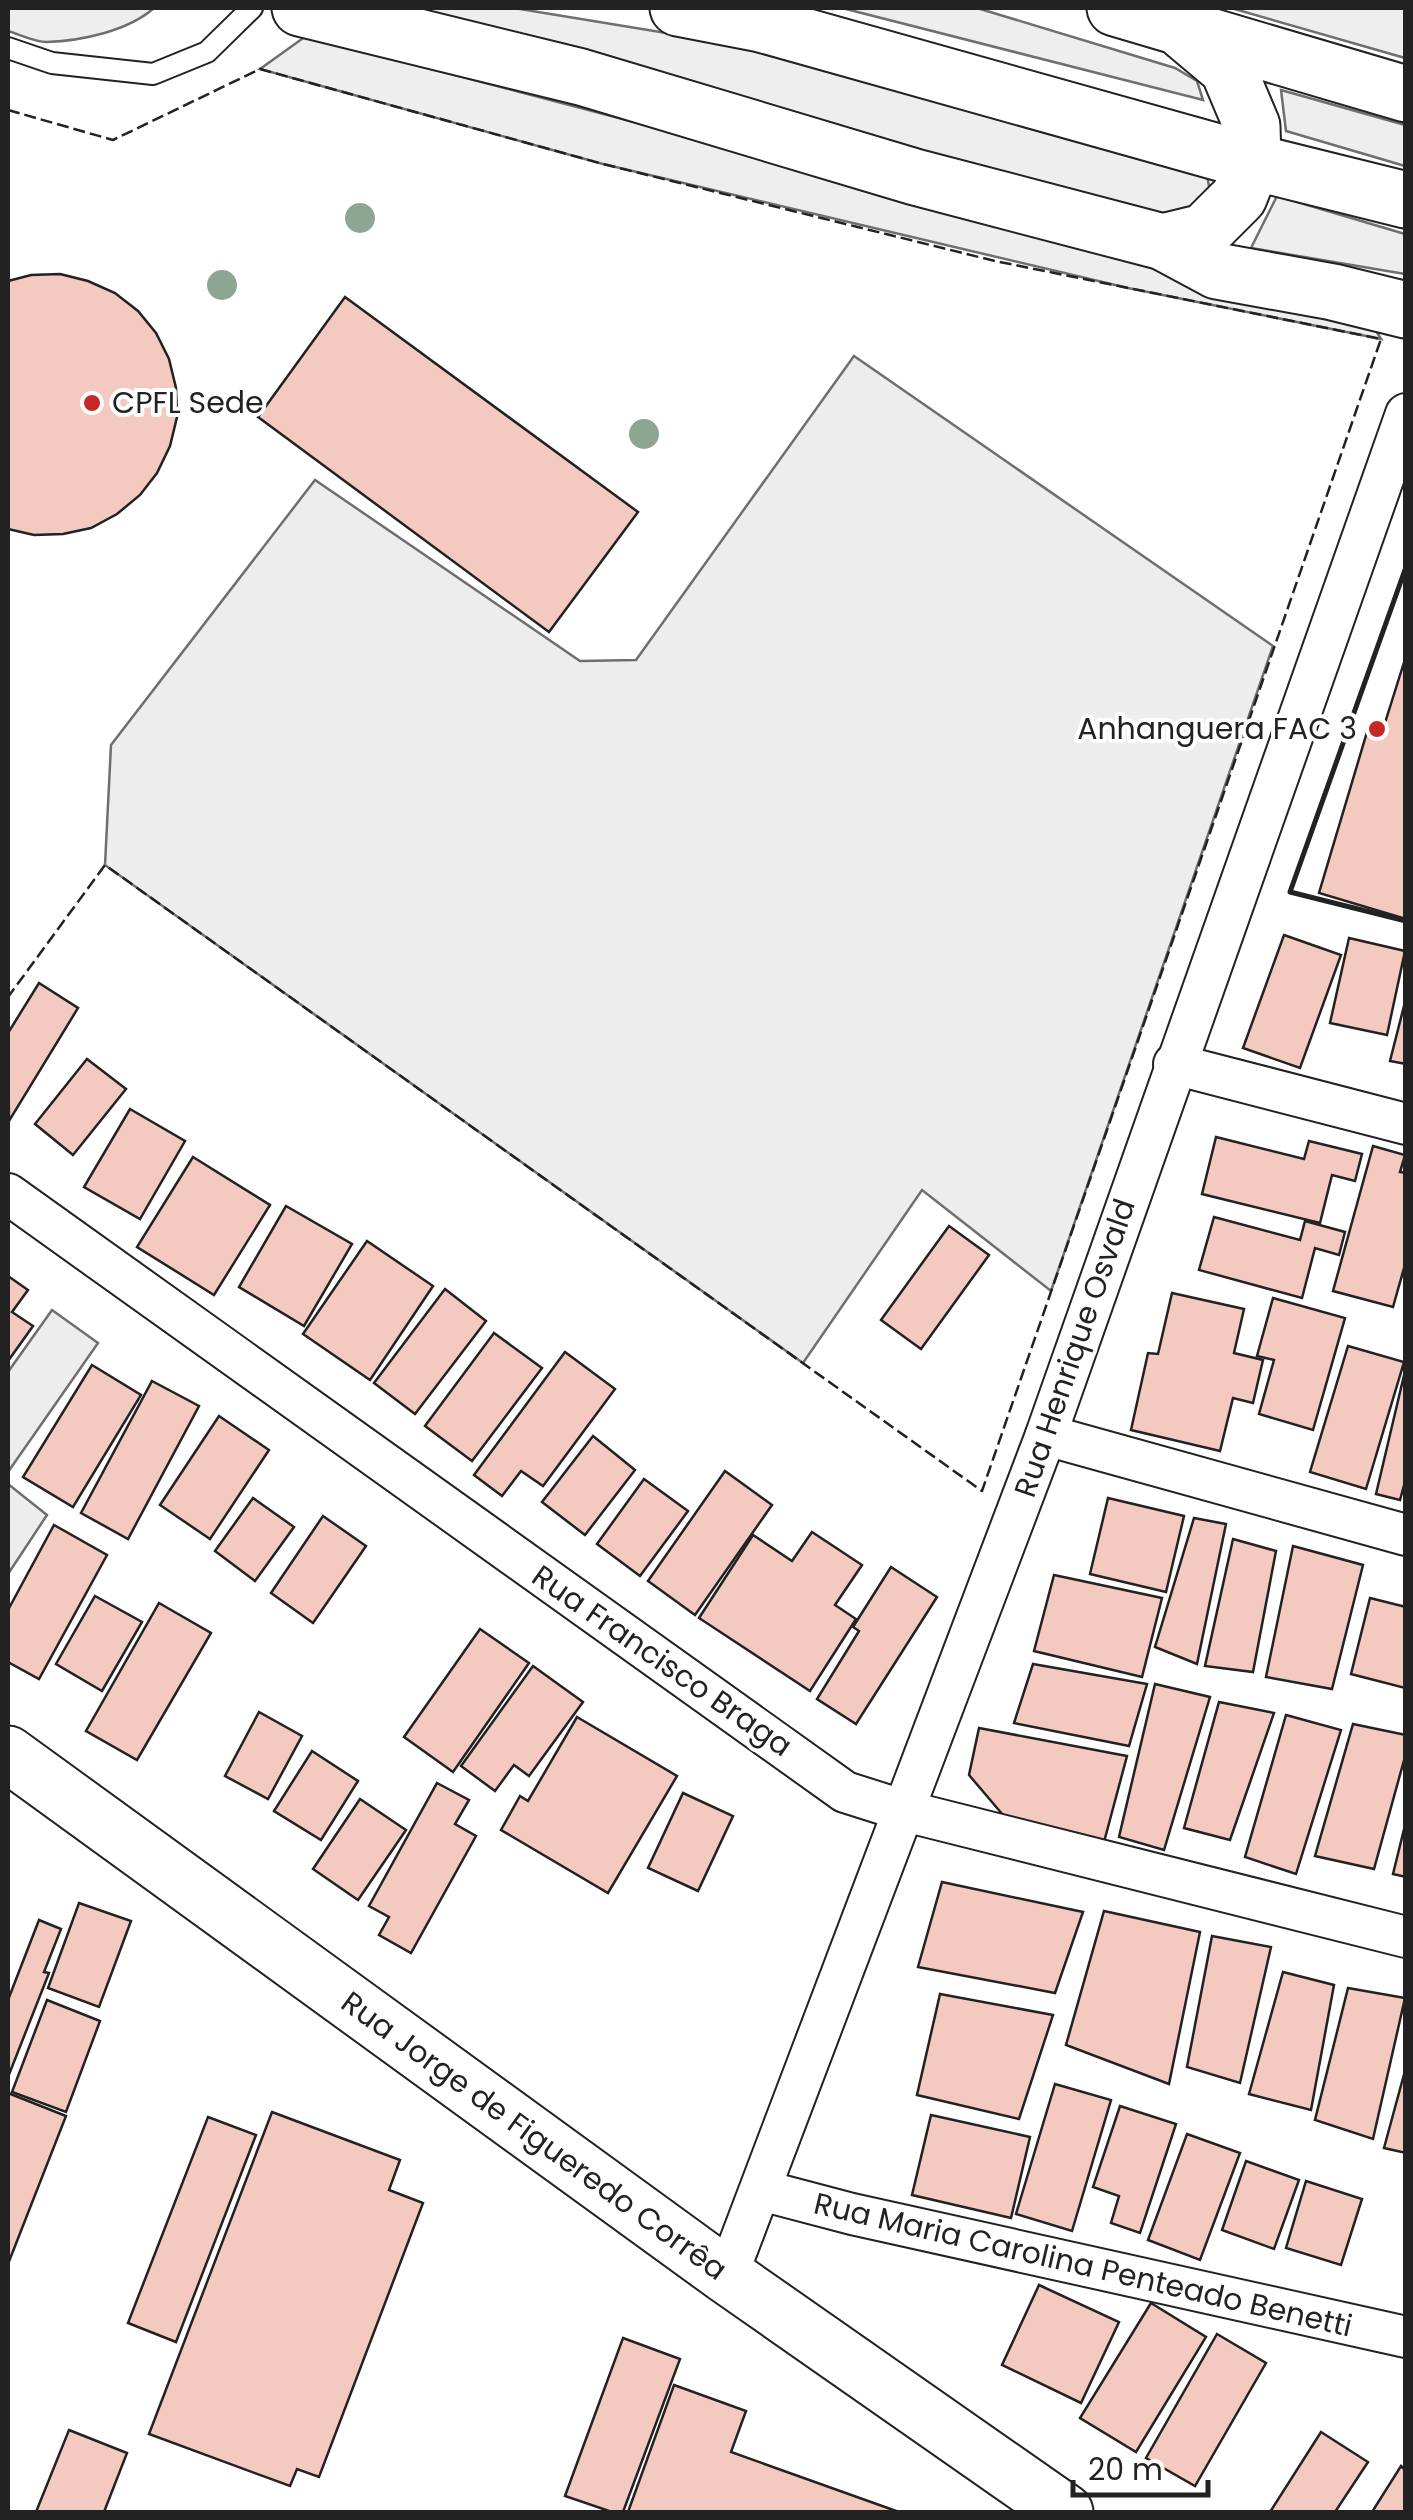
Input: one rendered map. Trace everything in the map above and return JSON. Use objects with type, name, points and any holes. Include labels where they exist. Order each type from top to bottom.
[{"type":"main road","points":[[300,8],[581,77],[915,177],[1164,242],[1218,271],[1406,310]]},
{"type":"main road","points":[[678,8],[761,24],[1253,162],[1406,200]]},
{"type":"main road","points":[[1115,8],[1406,94]]},
{"type":"main road","points":[[1164,242],[1204,232],[1239,196],[1253,162],[1252,126],[1228,69],[1178,26]]},
{"type":"main road","name":"Rua Jorge de Figueredo Corrêa","points":[[8,1754],[727,2276],[1065,2512]]},
{"type":"street","name":"Rua Henrique Osvald","points":[[727,2276],[1046,1436],[1406,414]]},
{"type":"street","points":[[1174,1064],[1406,1124]]},
{"type":"street","name":"Rua Francisco Braga","points":[[8,1194],[845,1792],[906,1811],[1406,1937]]},
{"type":"street","points":[[1046,1436],[1406,1535]]},
{"type":"street","name":"Rua Maria Carolina Penteado Benetti","points":[[761,2190],[852,2214],[1406,2337]]},
{"type":"lane","points":[[8,48],[52,62],[152,74],[207,52],[252,8]]},
{"type":"shaded area","points":[[8,8],[154,8],[131,23],[104,33],[47,42],[8,31]]},
{"type":"shaded area","points":[[398,8],[514,8],[715,41],[997,114],[1207,175],[1210,192],[1185,212],[1145,217]]},
{"type":"shaded area","points":[[842,8],[977,8],[1175,68],[1197,81],[1203,100]]},
{"type":"shaded area","points":[[1231,8],[1405,8],[1405,58]]},
{"type":"shaded area","points":[[306,36],[1366,314],[1381,339],[1128,288],[603,164],[260,69]]},
{"type":"shaded area","points":[[1281,90],[1405,125],[1405,166],[1286,131]]},
{"type":"shaded area","points":[[1277,196],[1405,234],[1405,274],[1251,248]]},
{"type":"shaded area","points":[[854,356],[1273,646],[1051,1291],[922,1190],[803,1363],[105,865],[111,745],[315,480],[580,661],[636,660]]},
{"type":"shaded area","points":[[52,1310],[98,1343],[8,1472],[8,1372]]},
{"type":"shaded area","points":[[8,1484],[47,1515],[8,1574]]},
{"type":"building","name":"CPFL Sede","points":[[60,274],[115,293],[138,311],[156,333],[169,359],[177,417],[170,446],[157,473],[140,495],[117,514],[91,528],[34,535],[8,529],[8,281]]},
{"type":"building","points":[[345,297],[638,512],[549,632],[258,417]]},
{"type":"building","points":[[1406,656],[1406,919],[1319,893],[1370,722],[1384,726]]},
{"type":"building","points":[[1284,935],[1341,955],[1300,1068],[1243,1048]]},
{"type":"building","points":[[1349,938],[1405,951],[1387,1035],[1330,1023]]},
{"type":"building","points":[[39,983],[78,1008],[9,1121],[8,1033]]},
{"type":"building","points":[[1406,998],[1406,1064],[1390,1061]]},
{"type":"building","points":[[87,1059],[126,1089],[73,1155],[35,1124]]},
{"type":"building","points":[[130,1109],[185,1141],[140,1219],[84,1187]]},
{"type":"building","points":[[1216,1137],[1304,1159],[1309,1141],[1362,1154],[1355,1181],[1332,1175],[1320,1223],[1202,1194]]},
{"type":"building","points":[[1373,1146],[1405,1155],[1400,1172],[1406,1173],[1406,1261],[1393,1307],[1333,1291]]},
{"type":"building","points":[[193,1157],[270,1205],[214,1295],[137,1247]]},
{"type":"building","points":[[286,1206],[352,1244],[304,1326],[239,1287]]},
{"type":"building","points":[[1214,1217],[1300,1240],[1305,1221],[1345,1232],[1339,1255],[1315,1248],[1302,1298],[1199,1270]]},
{"type":"building","points":[[949,1226],[989,1255],[921,1349],[881,1320]]},
{"type":"building","points":[[367,1241],[433,1286],[370,1380],[303,1334]]},
{"type":"building","points":[[8,1276],[28,1290],[12,1312],[33,1326],[8,1361]]},
{"type":"building","points":[[445,1289],[486,1321],[415,1414],[374,1383]]},
{"type":"building","points":[[1172,1293],[1244,1309],[1234,1353],[1263,1360],[1253,1403],[1233,1398],[1220,1451],[1131,1430],[1148,1353],[1158,1354]]},
{"type":"building","points":[[1273,1298],[1345,1318],[1313,1430],[1259,1414],[1274,1360],[1257,1356]]},
{"type":"building","points":[[494,1333],[542,1368],[472,1461],[425,1426]]},
{"type":"building","points":[[1348,1346],[1404,1362],[1366,1489],[1310,1472]]},
{"type":"building","points":[[565,1352],[615,1389],[543,1486],[521,1471],[502,1496],[474,1475]]},
{"type":"building","points":[[92,1365],[141,1395],[73,1507],[23,1477]]},
{"type":"building","points":[[1405,1371],[1406,1478],[1400,1500],[1376,1494]]},
{"type":"building","points":[[152,1381],[199,1406],[128,1539],[81,1513]]},
{"type":"building","points":[[219,1416],[269,1450],[210,1539],[160,1505]]},
{"type":"building","points":[[593,1436],[635,1470],[585,1535],[542,1502]]},
{"type":"building","points":[[725,1471],[772,1505],[695,1615],[648,1581]]},
{"type":"building","points":[[644,1479],[688,1511],[640,1576],[597,1544]]},
{"type":"building","points":[[253,1498],[294,1527],[255,1581],[215,1551]]},
{"type":"building","points":[[1108,1498],[1184,1516],[1166,1592],[1090,1574]]},
{"type":"building","points":[[323,1516],[366,1546],[313,1623],[271,1593]]},
{"type":"building","points":[[1194,1518],[1226,1524],[1197,1664],[1155,1647]]},
{"type":"building","points":[[54,1525],[107,1555],[39,1679],[8,1662],[8,1610]]},
{"type":"building","points":[[812,1532],[862,1565],[835,1605],[856,1619],[810,1691],[699,1618],[753,1535],[792,1561]]},
{"type":"building","points":[[1233,1539],[1276,1551],[1253,1672],[1205,1666]]},
{"type":"building","points":[[1293,1546],[1363,1565],[1332,1689],[1266,1677]]},
{"type":"building","points":[[891,1567],[937,1597],[856,1724],[817,1699],[859,1631],[853,1627]]},
{"type":"building","points":[[1054,1575],[1162,1598],[1142,1677],[1034,1651]]},
{"type":"building","points":[[95,1596],[142,1622],[102,1691],[56,1664]]},
{"type":"building","points":[[1370,1598],[1406,1607],[1405,1688],[1351,1674]]},
{"type":"building","points":[[159,1603],[211,1633],[137,1760],[86,1731]]},
{"type":"building","points":[[480,1629],[529,1663],[453,1772],[404,1737]]},
{"type":"building","points":[[1033,1664],[1147,1684],[1129,1746],[1014,1723]]},
{"type":"building","points":[[533,1666],[583,1702],[529,1776],[514,1765],[495,1791],[461,1766]]},
{"type":"building","points":[[1155,1684],[1210,1697],[1164,1850],[1119,1837]]},
{"type":"building","points":[[1219,1702],[1274,1713],[1230,1840],[1184,1828]]},
{"type":"building","points":[[259,1712],[302,1736],[268,1799],[225,1776]]},
{"type":"building","points":[[1286,1715],[1341,1730],[1296,1874],[1245,1857]]},
{"type":"building","points":[[577,1717],[677,1776],[608,1893],[501,1830],[520,1796],[528,1801]]},
{"type":"building","points":[[1353,1724],[1406,1735],[1406,1753],[1374,1869],[1315,1856]]},
{"type":"building","points":[[979,1728],[1127,1756],[1104,1842],[1003,1815],[969,1775]]},
{"type":"building","points":[[312,1751],[358,1781],[321,1840],[274,1811]]},
{"type":"building","points":[[437,1783],[469,1800],[455,1824],[476,1836],[411,1953],[379,1935],[389,1917],[369,1906]]},
{"type":"building","points":[[683,1793],[733,1816],[698,1891],[648,1868]]},
{"type":"building","points":[[360,1799],[406,1830],[358,1900],[313,1869]]},
{"type":"building","points":[[1406,1821],[1406,1877],[1393,1874]]},
{"type":"building","points":[[942,1882],[1083,1912],[1055,1993],[918,1967]]},
{"type":"building","points":[[79,1903],[131,1921],[99,2007],[48,1988]]},
{"type":"building","points":[[1104,1911],[1200,1932],[1169,2084],[1066,2045]]},
{"type":"building","points":[[39,1920],[61,1929],[44,1972],[49,1973],[8,2077],[8,2000]]},
{"type":"building","points":[[1212,1936],[1271,1947],[1240,2083],[1187,2067]]},
{"type":"building","points":[[1283,1972],[1334,1985],[1311,2110],[1249,2094]]},
{"type":"building","points":[[1348,1988],[1405,1998],[1373,2139],[1315,2120]]},
{"type":"building","points":[[940,1994],[1053,2015],[1019,2119],[917,2095]]},
{"type":"building","points":[[47,2000],[100,2021],[66,2112],[12,2092]]},
{"type":"building","points":[[1406,2067],[1406,2153],[1384,2148]]},
{"type":"building","points":[[1055,2084],[1111,2100],[1072,2231],[1016,2214]]},
{"type":"building","points":[[8,2093],[66,2116],[8,2264]]},
{"type":"building","points":[[1120,2106],[1176,2124],[1140,2233],[1111,2223],[1119,2196],[1093,2187]]},
{"type":"building","points":[[272,2112],[400,2160],[389,2190],[423,2203],[319,2477],[297,2469],[290,2486],[149,2434]]},
{"type":"building","points":[[931,2115],[1030,2137],[1011,2218],[912,2195]]},
{"type":"building","points":[[208,2117],[256,2135],[176,2342],[128,2323]]},
{"type":"building","points":[[1187,2134],[1240,2153],[1200,2260],[1148,2240]]},
{"type":"building","points":[[1246,2161],[1299,2180],[1274,2249],[1222,2230]]},
{"type":"building","points":[[1306,2181],[1362,2199],[1341,2265],[1286,2248]]},
{"type":"building","points":[[1039,2285],[1119,2322],[1081,2403],[1002,2365]]},
{"type":"building","points":[[1151,2303],[1206,2337],[1136,2452],[1080,2418]]},
{"type":"building","points":[[1217,2334],[1266,2363],[1195,2486],[1146,2458]]},
{"type":"building","points":[[623,2338],[680,2359],[623,2512],[612,2512],[565,2496]]},
{"type":"building","points":[[674,2385],[746,2411],[731,2452],[899,2512],[628,2512]]},
{"type":"building","points":[[69,2430],[127,2453],[104,2512],[36,2512]]},
{"type":"building","points":[[1321,2432],[1368,2462],[1335,2512],[1270,2512]]},
{"type":"building","points":[[1401,2466],[1406,2471],[1406,2512],[1372,2512]]},
{"type":"fence","points":[[8,110],[113,140],[260,69],[603,164],[995,261],[1381,339],[982,1491],[105,865],[8,997]]},
{"type":"wall","points":[[1406,567],[1290,892],[1406,921]]},
{"type":"place","name":"CPFL Sede","points":[[92,403]]},
{"type":"place","name":"Anhanguera FAC 3","points":[[1377,729]]}]
